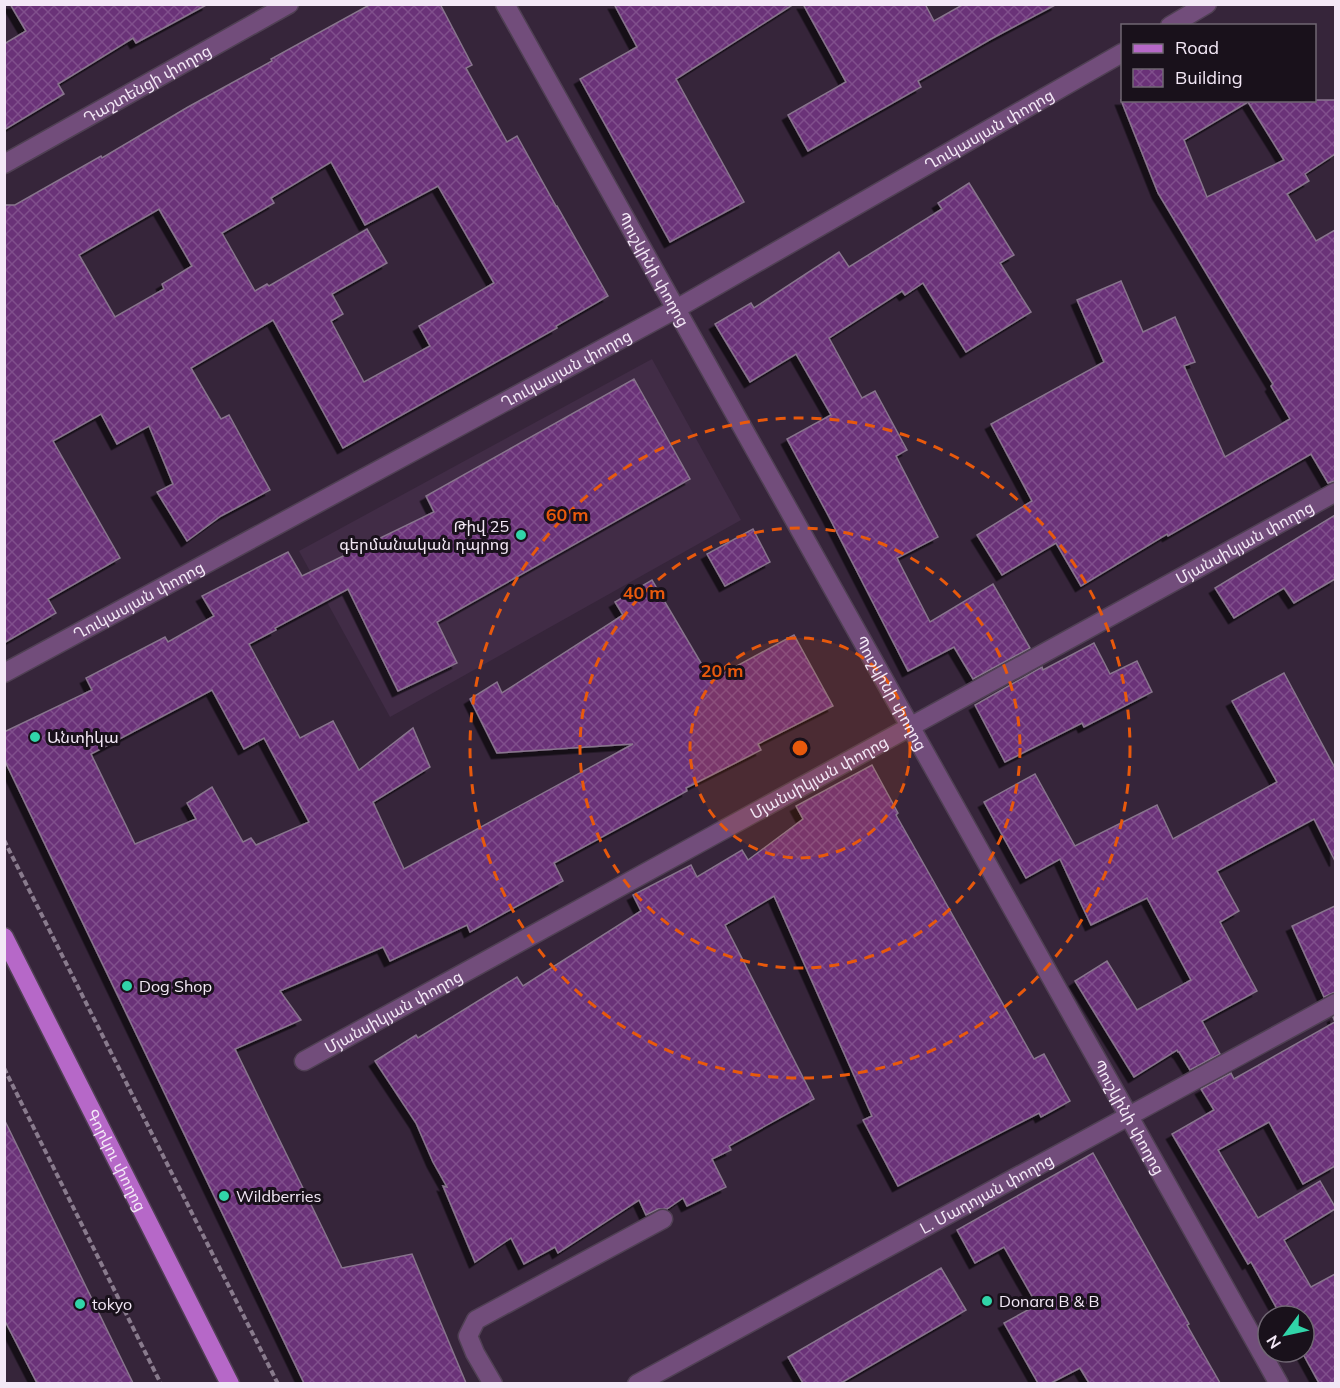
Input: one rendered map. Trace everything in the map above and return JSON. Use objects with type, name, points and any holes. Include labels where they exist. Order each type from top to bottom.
[{"type":"main road","name":"Գորկու փողոց","points":[[4,937],[230,1383]]},
{"type":"street","name":"Դաշտենցի փողոց","points":[[4,164],[288,4]]},
{"type":"street","name":"Պուշկինի փողոց","points":[[505,4],[1279,1383]]},
{"type":"street","points":[[1173,24],[1207,4]]},
{"type":"street","name":"Ղուկասյան փողոց","points":[[4,673],[676,309],[1121,54]]},
{"type":"street","name":"Մյանսիկյան փողոց","points":[[304,1061],[1335,492]]},
{"type":"street","name":"L. Մադոյան փողոց","points":[[637,1383],[1335,1003]]},
{"type":"street","points":[[493,1383],[475,1353],[468,1336],[476,1320],[663,1219]]},
{"type":"path","points":[[4,840],[278,1383]]},
{"type":"path","points":[[4,1068],[161,1383]]},
{"type":"shaded area","name":"Թիվ 25 գերմանական դպրոց","points":[[652,359],[741,520],[390,717],[299,551]]},
{"type":"building","points":[[10,4],[208,4],[136,43],[133,38],[58,84],[64,94],[4,130],[4,44],[26,31]]},
{"type":"building","points":[[371,4],[440,4],[472,65],[466,68],[507,142],[517,136],[608,296],[556,326],[557,328],[343,448],[273,320],[191,368],[221,419],[229,415],[270,490],[221,516],[187,541],[157,492],[173,484],[149,426],[117,444],[101,414],[53,441],[120,558],[48,599],[56,613],[4,643],[4,205],[15,205],[101,156],[102,158],[272,61],[271,59]],"holes":[[[331,162],[365,225],[438,186],[494,283],[419,326],[430,346],[364,382],[331,321],[343,314],[332,294],[387,263],[367,229],[269,286],[267,284],[255,291],[222,233],[274,203],[271,198]],[[159,209],[192,266],[162,284],[164,289],[115,317],[79,255]]]},
{"type":"building","points":[[614,4],[794,4],[676,79],[744,202],[670,242],[580,79],[637,47]]},
{"type":"building","points":[[803,4],[925,4],[934,21],[964,4],[1057,4],[918,81],[921,87],[808,151],[788,115],[846,82]]},
{"type":"building","points":[[1316,100],[1335,100],[1335,154],[1305,174],[1309,181],[1287,194],[1316,241],[1335,230],[1335,481],[1328,483],[1311,454],[1168,536],[1167,534],[1081,586],[1056,543],[1002,575],[977,535],[1032,501],[991,424],[1104,362],[1077,300],[1121,281],[1143,332],[1175,317],[1195,362],[1184,366],[1225,457],[1290,419],[1271,386],[1273,384],[1158,193],[1122,102],[1248,102],[1316,102]],"holes":[[[1248,102],[1284,160],[1207,197],[1184,140]]]},
{"type":"building","points":[[969,183],[1014,255],[1000,263],[1031,312],[966,352],[923,283],[905,295],[902,291],[829,338],[862,398],[875,391],[907,450],[896,456],[938,537],[897,558],[930,622],[993,584],[1030,648],[973,679],[954,647],[908,671],[787,439],[831,415],[796,354],[750,382],[715,324],[751,303],[754,308],[839,252],[849,267],[942,209],[938,203]]},
{"type":"building","points":[[634,379],[690,479],[437,622],[457,663],[398,691],[348,589],[249,644],[300,738],[333,721],[359,770],[413,728],[430,767],[373,802],[404,869],[633,744],[497,753],[470,699],[497,682],[502,693],[623,615],[615,602],[652,580],[711,680],[794,635],[833,706],[758,744],[761,750],[686,788],[687,791],[554,863],[563,881],[470,932],[467,925],[390,961],[383,947],[280,991],[301,1020],[235,1049],[342,1268],[412,1254],[466,1383],[304,1383],[4,759],[4,732],[92,690],[86,678],[165,637],[168,642],[214,616],[202,596],[288,552],[302,576],[434,512],[426,496]],"holes":[[[212,690],[244,749],[264,738],[309,822],[256,845],[251,838],[243,842],[212,787],[187,803],[196,819],[135,844],[91,754]]]},
{"type":"building","points":[[1335,515],[1335,579],[1294,603],[1284,588],[1234,618],[1215,588]]},
{"type":"building","points":[[753,529],[770,562],[725,586],[707,554]]},
{"type":"building","points":[[1094,643],[1110,674],[1137,661],[1152,692],[1084,727],[1082,723],[1005,762],[975,705],[1042,667],[1043,670]]},
{"type":"building","points":[[1284,673],[1335,768],[1335,861],[1314,819],[1217,871],[1239,911],[1220,922],[1257,991],[1202,1021],[1220,1054],[1190,1070],[1177,1050],[1134,1077],[1075,981],[1107,961],[1137,1010],[1191,980],[1147,898],[1091,925],[1060,859],[1026,878],[984,802],[1035,774],[1075,846],[1157,805],[1173,839],[1277,782],[1232,701]]},
{"type":"building","points":[[872,765],[898,813],[896,815],[1034,1059],[1044,1054],[1070,1101],[1041,1117],[1039,1113],[898,1186],[863,1120],[872,1116],[774,896],[725,925],[814,1099],[729,1146],[731,1150],[712,1159],[726,1187],[687,1206],[683,1198],[667,1209],[658,1209],[646,1215],[639,1200],[558,1253],[555,1247],[524,1264],[511,1238],[475,1262],[443,1186],[447,1187],[416,1123],[375,1061],[416,1035],[418,1038],[517,977],[523,986],[641,911],[633,895],[691,865],[697,877],[742,850],[748,860],[803,819],[796,806]]},
{"type":"building","points":[[1335,906],[1335,992],[1324,997],[1292,926]]},
{"type":"building","points":[[1335,1022],[1335,1166],[1303,1184],[1269,1122],[1218,1150],[1258,1218],[1320,1181],[1335,1207],[1284,1240],[1311,1287],[1335,1274],[1335,1383],[1319,1383],[1309,1364],[1316,1364],[1316,1304],[1274,1304],[1251,1262],[1248,1264],[1172,1134],[1214,1110],[1201,1089],[1231,1073],[1234,1079]]},
{"type":"building","points":[[4,1119],[133,1383],[37,1383],[4,1319]]},
{"type":"building","points":[[1093,1153],[1220,1383],[1089,1383],[1080,1368],[1051,1383],[1038,1383],[1004,1323],[1037,1305],[1004,1247],[975,1263],[957,1230]]},
{"type":"building","points":[[941,1268],[966,1310],[841,1383],[803,1383],[788,1357]]},
{"type":"place","name":"Թիվ 25 գերմանական դպրոց","points":[[521,535]]},
{"type":"place","name":"Անտիկա","points":[[35,737]]},
{"type":"place","name":"Dog Shop","points":[[127,986]]},
{"type":"place","name":"Wildberries","points":[[224,1196]]},
{"type":"place","name":"Donara B & B","points":[[987,1301]]},
{"type":"place","name":"tokyo","points":[[80,1304]]}]
